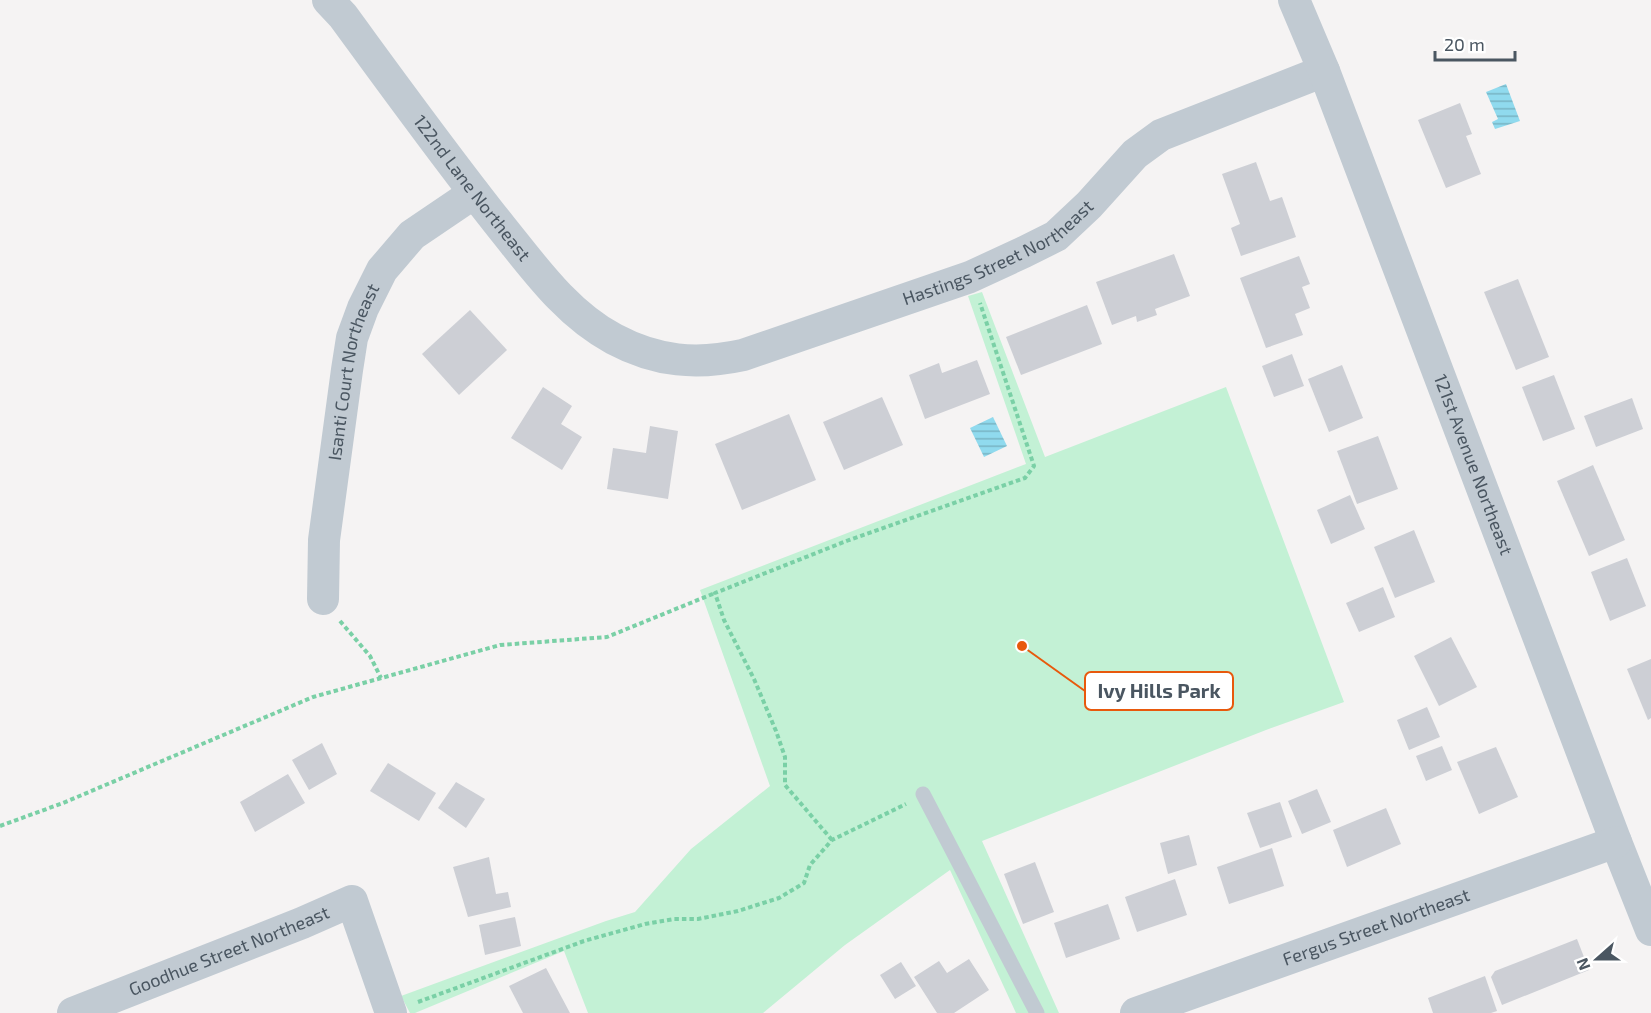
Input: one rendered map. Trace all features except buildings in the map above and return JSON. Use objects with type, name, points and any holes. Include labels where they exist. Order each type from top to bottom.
[{"type":"street","name":"122nd Lane Northeast","points":[[328,0],[343,16],[474,194],[553,291],[590,324],[615,340],[640,350]]},
{"type":"street","name":"121st Avenue Northeast","points":[[1294,0],[1324,71],[1651,930]]},
{"type":"street","name":"Hastings Street Northeast","points":[[640,350],[676,361],[714,361],[743,355],[970,277],[1056,236],[1089,205],[1135,154],[1161,135],[1324,71]]},
{"type":"street","name":"Isanti Court Northeast","points":[[323,599],[324,540],[347,370],[352,338],[363,308],[382,270],[412,235],[474,194]]},
{"type":"street","name":"Fergus Street Northeast","points":[[1136,1013],[1616,842]]},
{"type":"street","name":"Goodhue Street Northeast","points":[[73,1013],[352,901],[404,1008]]},
{"type":"lane","points":[[923,794],[1037,1013]]},
{"type":"path","points":[[0,826],[63,803],[313,697],[500,645],[607,637],[849,540],[1026,478],[1034,466],[970,277]]},
{"type":"path","points":[[715,593],[724,620],[777,731],[785,757],[785,785],[832,840]]},
{"type":"path","points":[[323,599],[370,656],[381,678]]},
{"type":"path","points":[[404,1008],[584,941],[645,924],[674,919],[698,919],[738,911],[779,898],[804,883],[810,865],[832,840],[923,794]]},
{"type":"green space","points":[[982,292],[1045,457],[1226,387],[1344,702],[1266,730],[982,841],[1059,1013],[1016,1013],[950,870],[845,945],[763,1013],[588,1013],[564,951],[415,1013],[410,1013],[401,996],[635,912],[691,849],[770,786],[700,590],[1026,464],[968,296]]},
{"type":"water","points":[[1506,84],[1520,121],[1495,129],[1492,122],[1498,119],[1486,92]]},
{"type":"water","points":[[993,417],[1007,446],[984,457],[970,428]]},
{"type":"place","name":"Ivy Hills Park","points":[[1022,646]]}]
